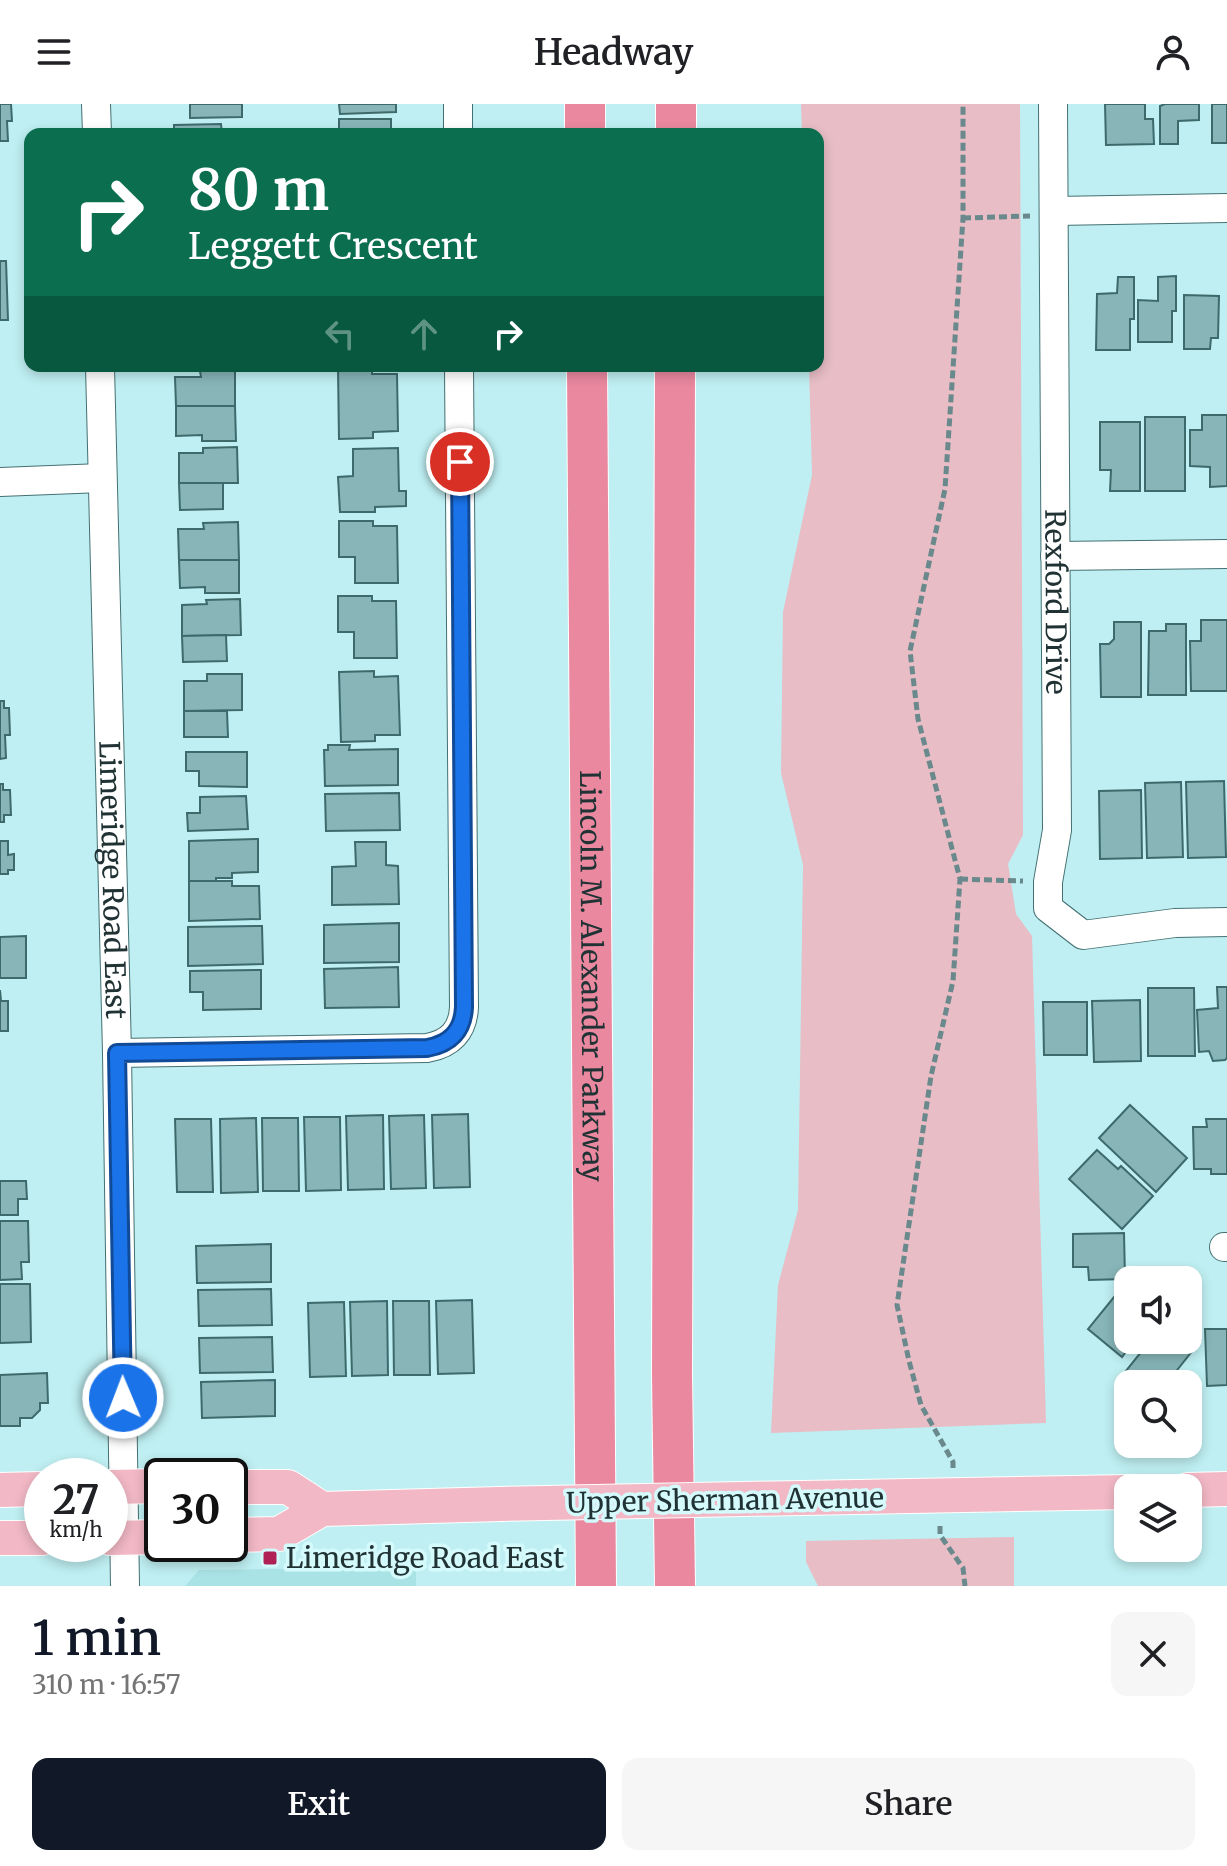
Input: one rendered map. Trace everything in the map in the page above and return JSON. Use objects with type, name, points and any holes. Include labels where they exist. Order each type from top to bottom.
[{"type":"highway","points":[[585,104],[585,128]]},
{"type":"highway","points":[[676,104],[676,128]]},
{"type":"highway","name":"Lincoln M. Alexander Parkway","points":[[587,372],[596,1586]]},
{"type":"highway","points":[[675,372],[672,1375],[675,1586]]},
{"type":"main road","points":[[248,1487],[288,1487],[322,1509]]},
{"type":"main road","points":[[0,1490],[24,1489]]},
{"type":"main road","points":[[1202,1490],[1227,1489]]},
{"type":"main road","name":"Upper Sherman Avenue","points":[[248,1535],[279,1534],[322,1509],[1114,1492]]},
{"type":"main road","points":[[0,1538],[24,1538]]},
{"type":"street","points":[[96,104],[97,128]]},
{"type":"street","points":[[458,104],[458,128]]},
{"type":"street","name":"Rexford Drive","points":[[1053,104],[1057,830],[1048,882],[1048,908],[1083,935],[1175,923],[1227,922]]},
{"type":"street","points":[[1055,211],[1227,208]]},
{"type":"street","name":"Limeridge Road East","points":[[100,372],[117,1053],[117,1458]]},
{"type":"street","points":[[117,1053],[427,1048],[450,1040],[461,1025],[464,1007],[459,372]]},
{"type":"street","points":[[0,482],[102,478]]},
{"type":"street","points":[[1055,556],[1227,554]]},
{"type":"street","name":"Limeridge Road East","points":[[122,1562],[125,1586]]},
{"type":"path","points":[[963,104],[963,218],[945,489],[910,651],[918,719],[960,879],[953,981],[931,1076],[897,1305],[921,1405],[953,1462],[954,1497],[939,1506],[940,1535],[963,1568],[965,1586]]},
{"type":"path","points":[[963,218],[1030,216],[1055,211]]},
{"type":"path","points":[[960,879],[1048,882]]},
{"type":"shaded area","points":[[801,104],[1020,104],[1023,835],[1008,864],[1016,914],[1032,936],[1046,1423],[771,1433],[778,1285],[798,1210],[803,865],[781,773],[783,612],[812,475],[809,372],[824,372],[824,128],[802,128]]},
{"type":"shaded area","points":[[1014,1537],[1014,1586],[818,1586],[806,1562],[806,1541]]},
{"type":"shaded area","points":[[416,1567],[416,1586],[185,1586],[199,1570]]},
{"type":"building","points":[[0,104],[11,104],[12,121],[7,121],[8,141],[0,141]]},
{"type":"building","points":[[190,104],[242,104],[242,117],[190,118]]},
{"type":"building","points":[[339,104],[396,104],[396,112],[340,114]]},
{"type":"building","points":[[1105,104],[1145,104],[1145,119],[1153,119],[1154,144],[1106,145]]},
{"type":"building","points":[[1199,104],[1199,120],[1178,121],[1178,144],[1160,144],[1160,106]]},
{"type":"building","points":[[1212,104],[1227,104],[1227,143],[1212,143]]},
{"type":"building","points":[[339,119],[391,119],[391,128],[339,128]]},
{"type":"building","points":[[221,124],[221,128],[174,128],[174,125]]},
{"type":"building","points":[[0,261],[6,261],[8,320],[0,320]]},
{"type":"building","points":[[1176,276],[1172,342],[1138,342],[1138,300],[1158,301],[1158,277]]},
{"type":"building","points":[[1118,277],[1134,277],[1130,350],[1096,350],[1097,294],[1117,293]]},
{"type":"building","points":[[1184,295],[1219,296],[1218,338],[1211,338],[1210,349],[1184,349]]},
{"type":"building","points":[[200,372],[235,372],[235,406],[176,406],[175,377],[201,377]]},
{"type":"building","points":[[338,372],[397,374],[398,431],[373,432],[373,438],[339,439]]},
{"type":"building","points":[[176,406],[235,406],[236,441],[202,441],[202,435],[176,436]]},
{"type":"building","points":[[1202,415],[1227,415],[1227,486],[1210,487],[1210,467],[1190,466],[1190,430],[1202,430]]},
{"type":"building","points":[[1145,417],[1185,417],[1185,491],[1145,491]]},
{"type":"building","points":[[1100,422],[1140,422],[1140,491],[1110,491],[1111,470],[1100,470]]},
{"type":"building","points":[[237,447],[238,483],[179,483],[179,453],[203,453],[203,448]]},
{"type":"building","points":[[398,448],[399,491],[406,491],[406,506],[375,507],[375,512],[340,512],[338,477],[353,476],[353,449]]},
{"type":"building","points":[[179,483],[223,483],[223,509],[180,510]]},
{"type":"building","points":[[339,521],[373,521],[373,526],[397,526],[398,583],[355,583],[355,557],[339,557]]},
{"type":"building","points":[[238,522],[239,560],[179,560],[178,529],[204,529],[203,523]]},
{"type":"building","points":[[179,560],[239,560],[239,593],[205,593],[205,587],[180,588]]},
{"type":"building","points":[[338,596],[372,596],[372,601],[396,601],[397,658],[354,658],[354,632],[338,632]]},
{"type":"building","points":[[240,599],[241,635],[182,636],[182,605],[207,604],[206,600]]},
{"type":"building","points":[[1201,620],[1227,620],[1227,691],[1191,691],[1190,641],[1201,641]]},
{"type":"building","points":[[1114,622],[1141,622],[1141,697],[1101,697],[1100,644],[1109,644],[1114,639]]},
{"type":"building","points":[[1166,624],[1186,624],[1186,695],[1148,695],[1149,631],[1166,631]]},
{"type":"building","points":[[226,635],[227,661],[183,662],[182,636]]},
{"type":"building","points":[[374,671],[374,677],[398,676],[400,735],[375,735],[375,741],[341,742],[339,672]]},
{"type":"building","points":[[207,674],[242,674],[242,710],[184,711],[184,681],[207,681]]},
{"type":"building","points":[[0,701],[4,701],[4,708],[9,708],[10,735],[5,735],[6,758],[0,759]]},
{"type":"building","points":[[184,711],[227,711],[228,737],[184,737]]},
{"type":"building","points":[[328,745],[350,745],[349,750],[398,749],[398,785],[325,786],[324,750],[328,750]]},
{"type":"building","points":[[186,752],[247,752],[247,787],[199,786],[199,771],[186,771]]},
{"type":"building","points":[[1224,781],[1226,857],[1188,858],[1186,782]]},
{"type":"building","points":[[1181,782],[1183,857],[1147,858],[1145,783]]},
{"type":"building","points":[[0,784],[3,784],[3,790],[10,790],[11,815],[4,815],[4,822],[0,822]]},
{"type":"building","points":[[1141,790],[1142,858],[1100,859],[1099,791]]},
{"type":"building","points":[[399,793],[400,830],[326,831],[325,794]]},
{"type":"building","points":[[246,796],[248,829],[188,831],[187,813],[200,813],[200,797]]},
{"type":"building","points":[[258,839],[258,872],[232,873],[232,878],[216,878],[216,881],[189,881],[189,841]]},
{"type":"building","points":[[0,841],[8,841],[8,855],[14,854],[14,870],[8,870],[8,874],[0,874]]},
{"type":"building","points":[[355,842],[386,842],[386,865],[398,866],[399,904],[332,905],[332,867],[356,866]]},
{"type":"building","points":[[189,881],[232,881],[232,886],[259,886],[260,919],[189,921]]},
{"type":"building","points":[[399,923],[399,962],[324,963],[324,925]]},
{"type":"building","points":[[262,926],[263,964],[188,966],[188,927]]},
{"type":"building","points":[[26,936],[26,978],[0,978],[0,937]]},
{"type":"building","points":[[398,967],[399,1007],[325,1008],[324,969]]},
{"type":"building","points":[[261,970],[261,1009],[203,1010],[203,992],[190,992],[190,971]]},
{"type":"building","points":[[1217,987],[1227,987],[1227,1058],[1213,1061],[1209,1051],[1199,1052],[1197,1010],[1218,1008]]},
{"type":"building","points":[[1148,988],[1194,988],[1195,1056],[1148,1056]]},
{"type":"building","points":[[0,990],[1,1001],[8,1001],[8,1031],[0,1031]]},
{"type":"building","points":[[1140,1000],[1141,1061],[1094,1062],[1092,1001]]},
{"type":"building","points":[[1043,1002],[1087,1002],[1087,1055],[1044,1055]]},
{"type":"building","points":[[1130,1105],[1187,1158],[1156,1192],[1099,1138]]},
{"type":"building","points":[[468,1114],[470,1187],[434,1188],[432,1115]]},
{"type":"building","points":[[383,1115],[384,1189],[348,1190],[346,1116]]},
{"type":"building","points":[[424,1115],[426,1188],[391,1189],[389,1116]]},
{"type":"building","points":[[304,1117],[340,1117],[341,1190],[306,1191]]},
{"type":"building","points":[[256,1118],[258,1192],[221,1193],[220,1119]]},
{"type":"building","points":[[262,1118],[298,1118],[299,1191],[263,1191]]},
{"type":"building","points":[[175,1119],[211,1119],[213,1192],[177,1192]]},
{"type":"building","points":[[1206,1119],[1227,1119],[1227,1174],[1211,1174],[1211,1169],[1194,1169],[1193,1127],[1207,1127]]},
{"type":"building","points":[[1097,1150],[1118,1169],[1121,1166],[1153,1196],[1122,1229],[1069,1179]]},
{"type":"building","points":[[0,1181],[26,1181],[27,1199],[18,1199],[18,1215],[0,1215]]},
{"type":"building","points":[[0,1221],[28,1221],[29,1262],[21,1262],[22,1279],[0,1280]]},
{"type":"building","points":[[1124,1233],[1125,1266],[1114,1266],[1114,1279],[1089,1280],[1088,1267],[1073,1267],[1073,1234]]},
{"type":"building","points":[[271,1244],[271,1282],[197,1283],[196,1246]]},
{"type":"building","points":[[0,1284],[30,1284],[31,1342],[0,1343]]},
{"type":"building","points":[[271,1289],[272,1325],[199,1326],[198,1290]]},
{"type":"building","points":[[1114,1297],[1114,1350],[1088,1329]]},
{"type":"building","points":[[472,1300],[474,1373],[438,1374],[436,1301]]},
{"type":"building","points":[[387,1301],[388,1375],[352,1376],[350,1302]]},
{"type":"building","points":[[393,1301],[429,1301],[430,1375],[394,1375]]},
{"type":"building","points":[[344,1302],[346,1376],[310,1377],[308,1303]]},
{"type":"building","points":[[1205,1329],[1227,1329],[1227,1385],[1207,1386]]},
{"type":"building","points":[[272,1337],[273,1372],[200,1373],[199,1338]]},
{"type":"building","points":[[1140,1354],[1190,1354],[1177,1370],[1127,1370]]},
{"type":"building","points":[[47,1373],[48,1403],[40,1403],[40,1410],[32,1418],[20,1418],[20,1426],[0,1426],[0,1375]]},
{"type":"building","points":[[275,1380],[275,1416],[202,1418],[201,1382]]},
{"type":"place","name":"Limeridge Road East","points":[[270,1558]]},
{"type":"route","points":[[123,1398],[117,1053],[427,1048],[450,1040],[461,1025],[464,1007],[460,462]]}]
